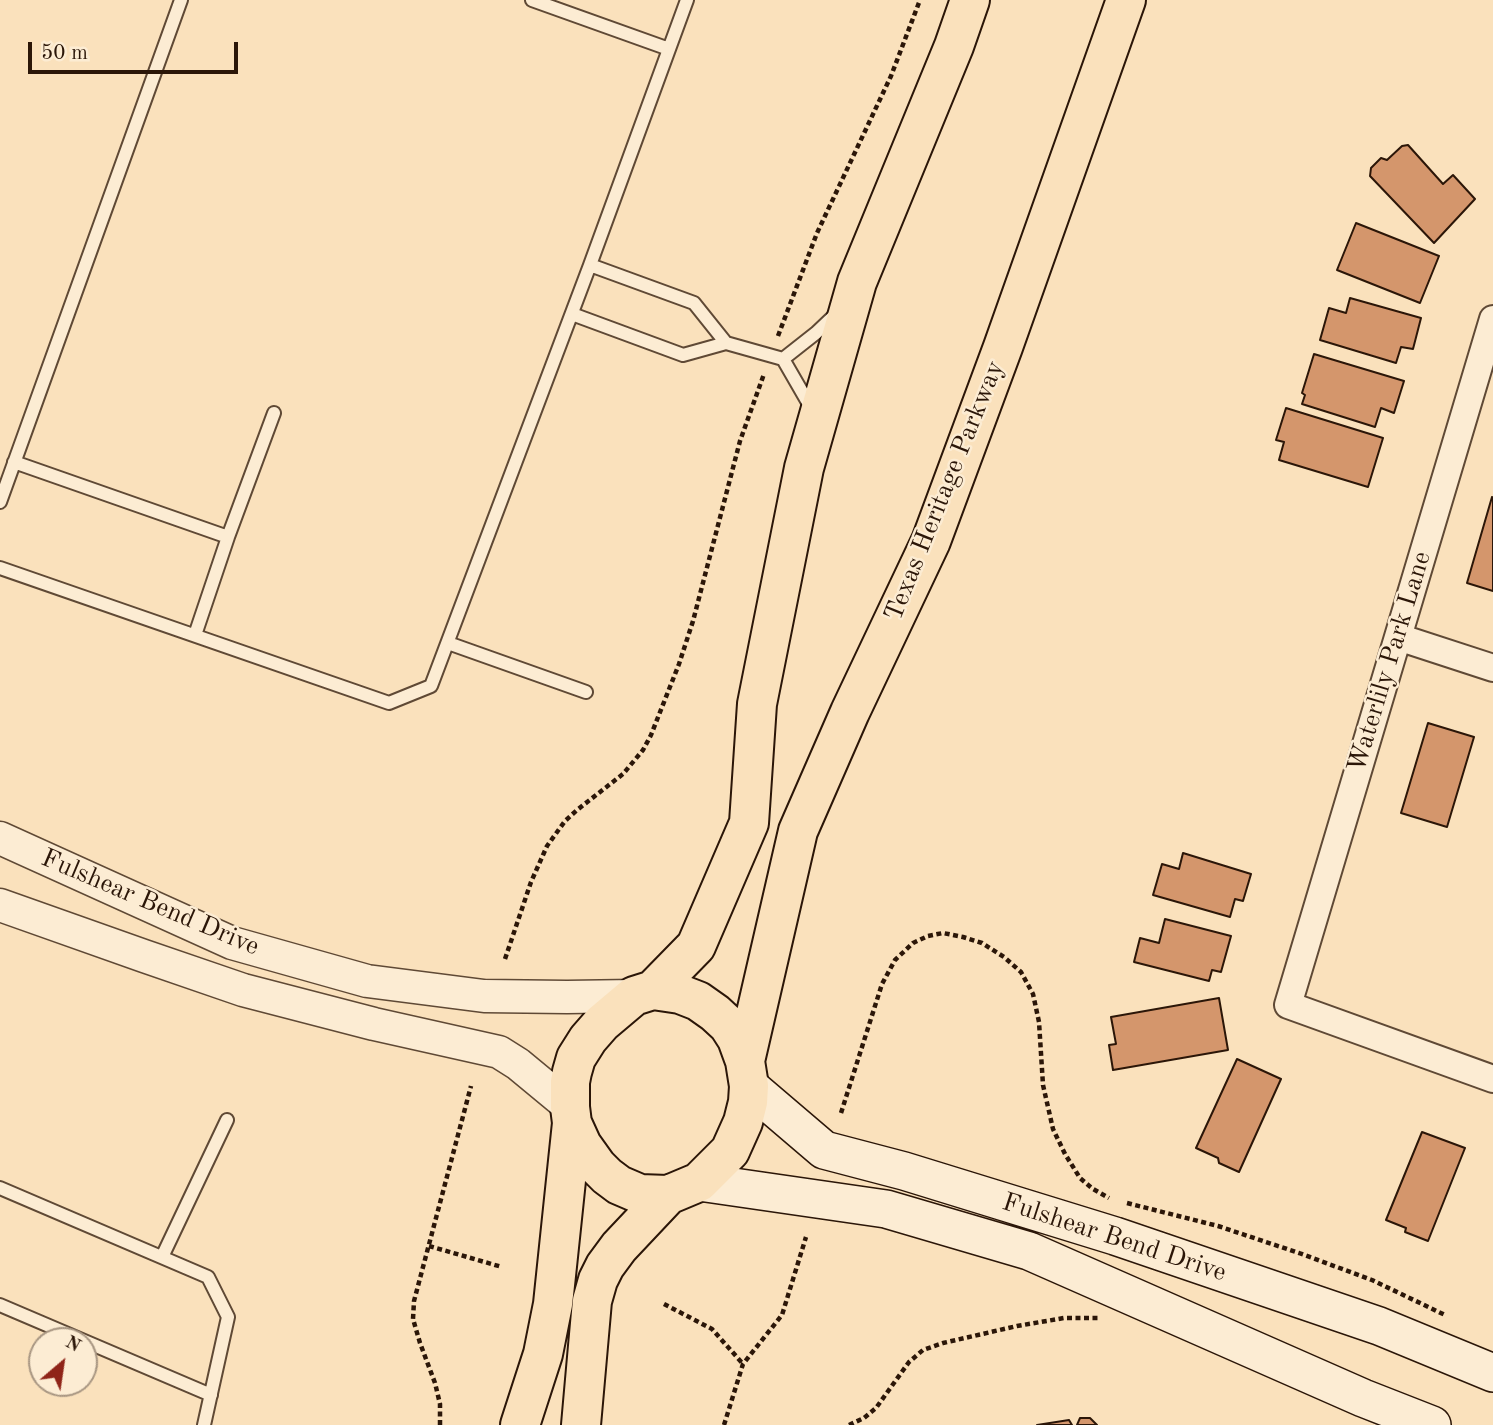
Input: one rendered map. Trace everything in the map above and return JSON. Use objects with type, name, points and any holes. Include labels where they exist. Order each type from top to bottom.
[{"type":"main road","points":[[520,1425],[543,1354],[553,1304],[571,1115],[569,1082],[576,1058],[587,1039],[602,1023],[644,993],[696,946],[749,823],[757,704],[804,468],[817,419],[856,282],[954,46],[970,0]]},
{"type":"main road","name":"Texas Heritage Parkway","points":[[747,1073],[798,831],[850,712],[931,541],[1126,0]]},
{"type":"main road","points":[[582,1425],[592,1301],[605,1266],[619,1247],[730,1151],[743,1122],[748,1102],[747,1073],[737,1039],[728,1025],[698,1002],[680,994],[667,991],[644,993]]},
{"type":"main road","name":"Fulshear Bend Drive","points":[[747,1073],[824,1150],[904,1171],[1128,1241],[1379,1326],[1493,1373]]},
{"type":"main road","points":[[571,1115],[582,1145],[597,1166],[620,1185],[640,1194],[683,1189]]},
{"type":"main road","name":"Fulshear Bend Drive","points":[[683,1189],[886,1209],[1029,1251],[1363,1398],[1432,1425]]},
{"type":"street","name":"Waterlily Park Lane","points":[[1493,319],[1287,1005],[1493,1079]]},
{"type":"street","points":[[1398,637],[1493,668]]},
{"type":"street","name":"Fulshear Bend Drive","points":[[0,838],[232,943],[367,981],[484,996],[567,997],[644,993]]},
{"type":"street","name":"Fulshear Bend Drive","points":[[0,905],[243,990],[374,1024],[499,1052],[518,1064],[571,1115]]},
{"type":"lane","points":[[0,502],[181,0]]},
{"type":"lane","points":[[532,0],[669,50]]},
{"type":"lane","points":[[0,568],[389,703],[431,686],[687,0]]},
{"type":"lane","points":[[590,265],[694,303],[726,343]]},
{"type":"lane","points":[[777,357],[816,333],[852,298]]},
{"type":"lane","points":[[572,314],[683,355],[726,343],[777,357],[817,419]]},
{"type":"lane","points":[[195,635],[274,413]]},
{"type":"lane","points":[[14,462],[228,537]]},
{"type":"lane","points":[[448,643],[586,692]]},
{"type":"lane","points":[[162,1257],[227,1120]]},
{"type":"lane","points":[[0,1188],[208,1276],[228,1317],[204,1425]]},
{"type":"lane","points":[[0,1306],[211,1395]]},
{"type":"path","points":[[505,959],[531,882],[547,846],[565,821],[623,774],[638,757],[651,735],[689,631],[740,441],[777,357],[817,233],[876,110],[920,0]]},
{"type":"path","points":[[841,1113],[882,984],[895,960],[913,943],[928,936],[943,933],[964,937],[982,943],[1021,972],[1032,994],[1039,1022],[1043,1085],[1053,1129],[1080,1178],[1107,1198],[1115,1200]]},
{"type":"path","points":[[440,1425],[440,1404],[435,1383],[413,1319],[414,1301],[471,1086]]},
{"type":"path","points":[[1123,1202],[1218,1226],[1299,1252],[1372,1280],[1445,1315]]},
{"type":"path","points":[[726,1424],[743,1364],[782,1315],[806,1237]]},
{"type":"path","points":[[429,1247],[502,1267]]},
{"type":"path","points":[[664,1304],[712,1329],[743,1364]]},
{"type":"path","points":[[849,1425],[876,1408],[909,1362],[923,1350],[943,1343],[1063,1318],[1104,1319]]},
{"type":"building","points":[[1408,145],[1443,184],[1453,175],[1475,199],[1434,243],[1370,176],[1371,168],[1381,158],[1387,160],[1402,146]]},
{"type":"building","points":[[1356,223],[1439,256],[1420,303],[1337,270]]},
{"type":"building","points":[[1350,298],[1421,318],[1413,349],[1401,347],[1396,363],[1320,340],[1329,308],[1346,313]]},
{"type":"building","points":[[1314,354],[1404,381],[1394,413],[1381,408],[1375,427],[1302,404],[1305,395],[1302,393]]},
{"type":"building","points":[[1286,408],[1383,438],[1368,487],[1279,460],[1284,442],[1276,440]]},
{"type":"building","points":[[1493,498],[1493,591],[1467,583]]},
{"type":"building","points":[[1428,723],[1474,737],[1447,827],[1401,813]]},
{"type":"building","points":[[1183,853],[1251,874],[1243,901],[1235,899],[1230,917],[1153,895],[1162,864],[1179,869]]},
{"type":"building","points":[[1165,919],[1231,936],[1221,972],[1212,970],[1209,981],[1134,962],[1140,938],[1159,943]]},
{"type":"building","points":[[1219,998],[1228,1050],[1113,1070],[1109,1045],[1116,1044],[1111,1017]]},
{"type":"building","points":[[1237,1059],[1281,1079],[1239,1172],[1196,1148]]},
{"type":"building","points":[[1422,1132],[1465,1148],[1428,1241],[1405,1232],[1406,1228],[1386,1220]]},
{"type":"building","points":[[1080,1418],[1090,1418],[1097,1425],[1077,1425]]},
{"type":"building","points":[[1069,1420],[1072,1425],[1037,1425]]}]
